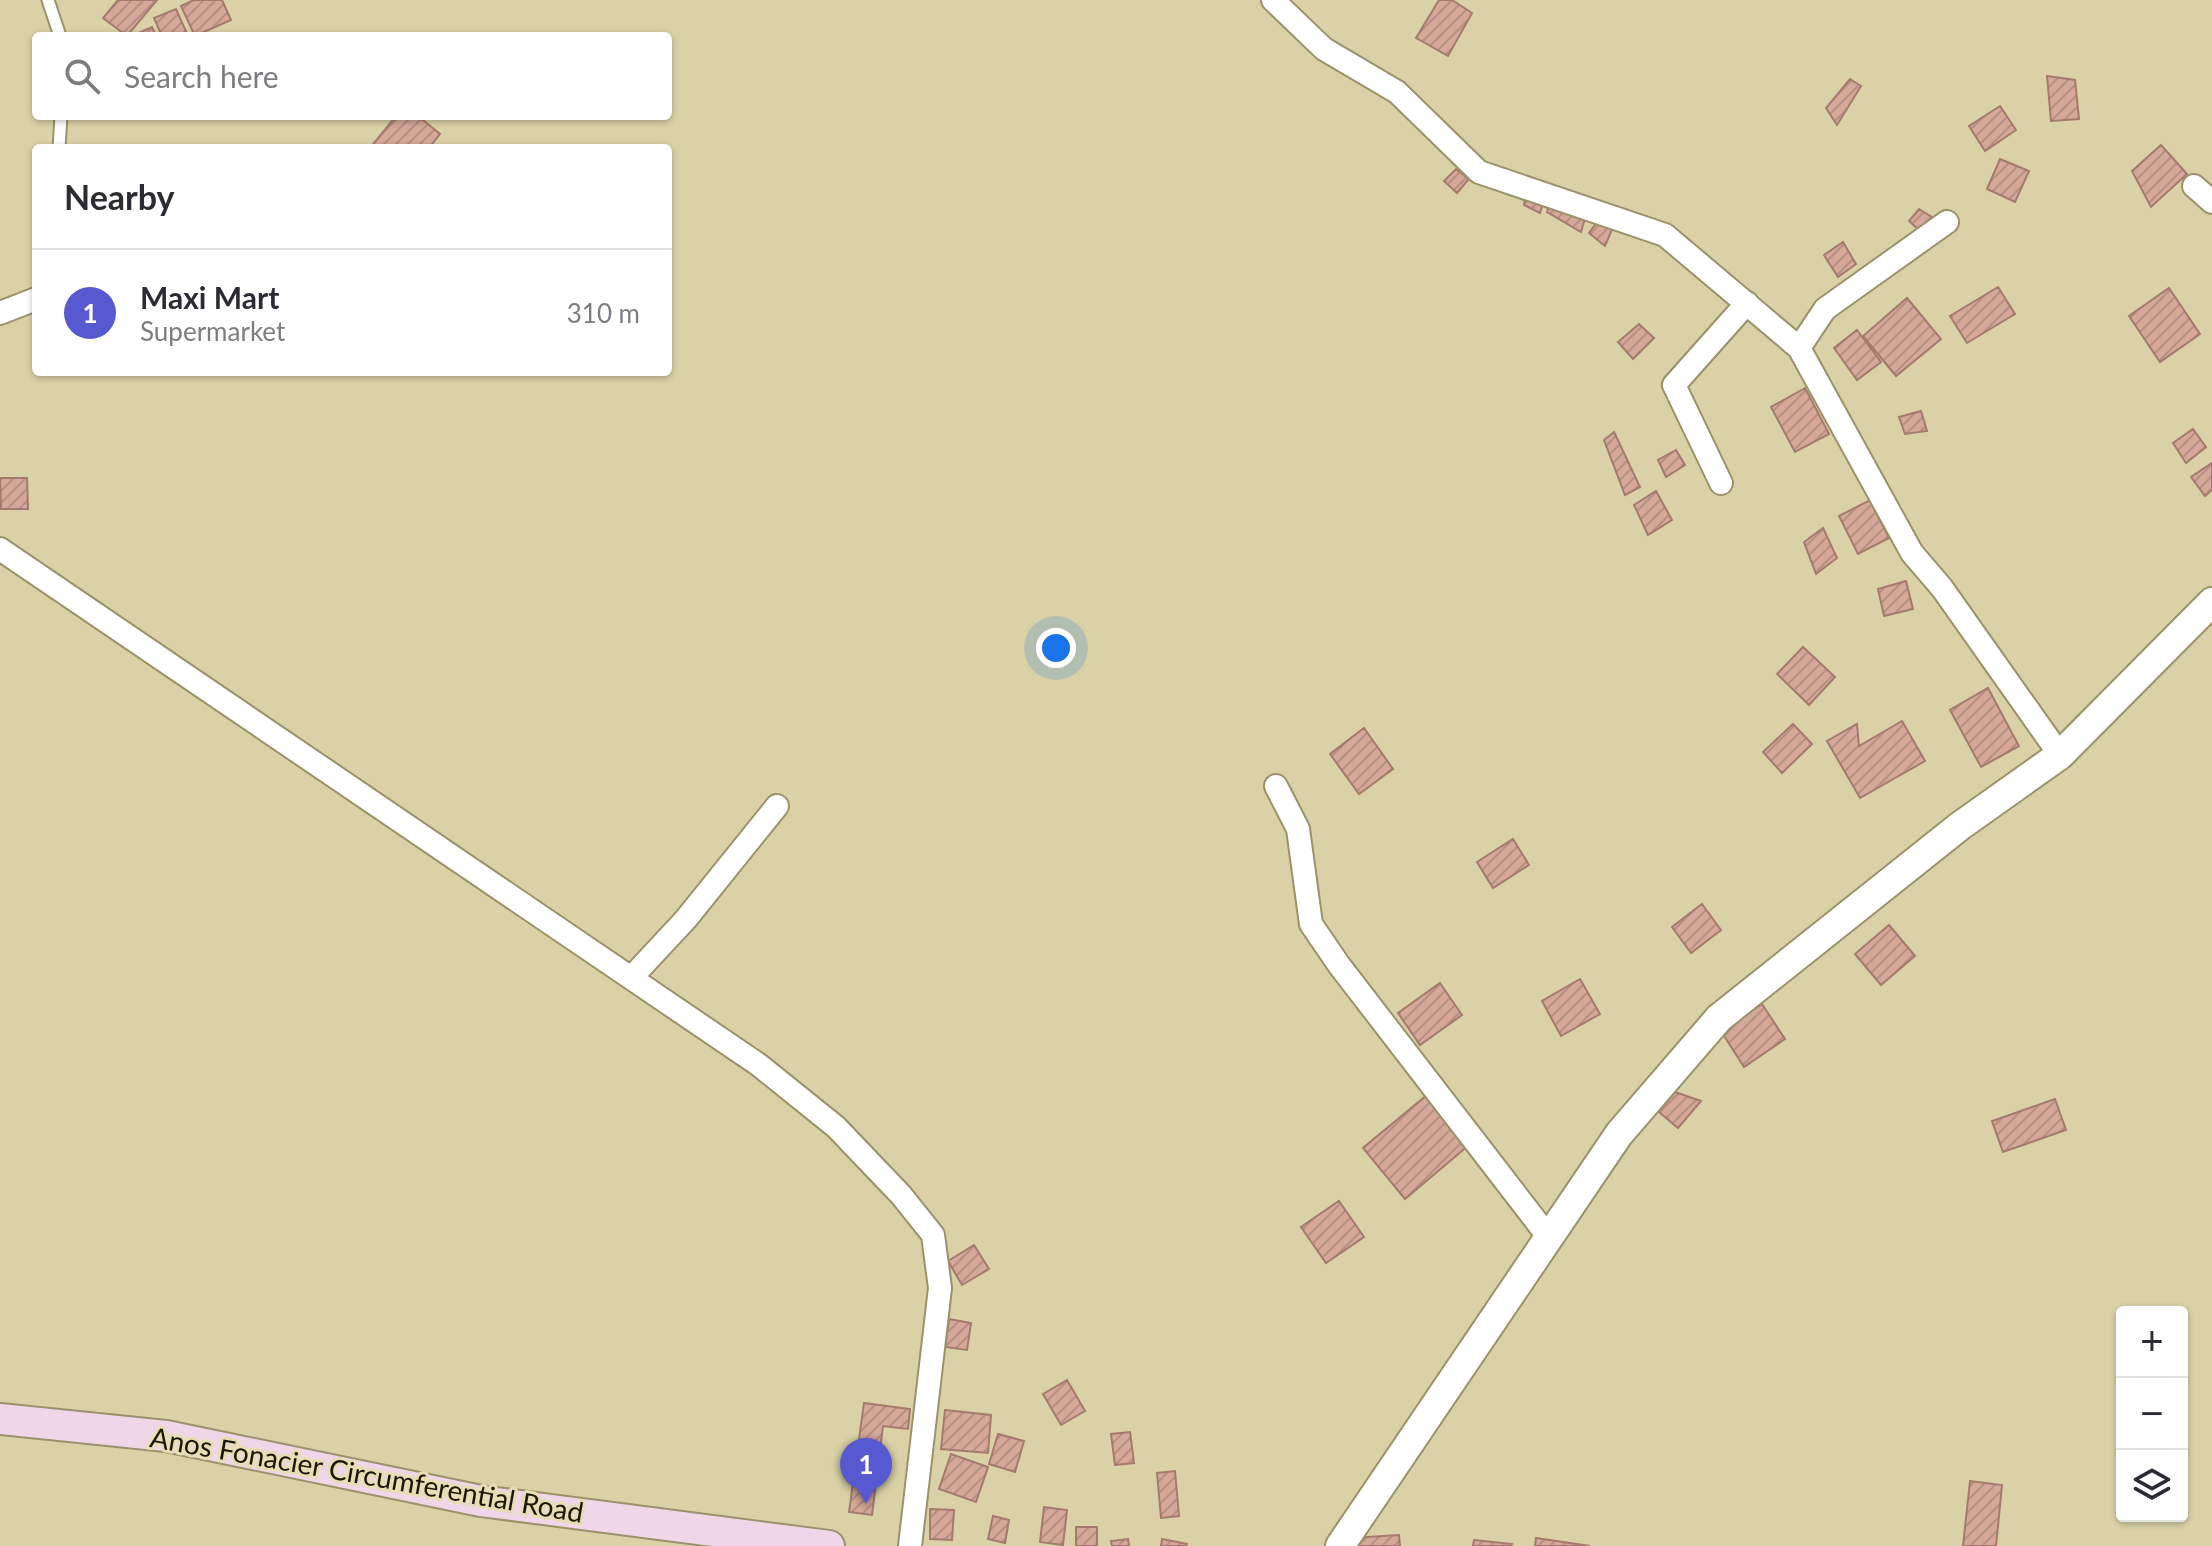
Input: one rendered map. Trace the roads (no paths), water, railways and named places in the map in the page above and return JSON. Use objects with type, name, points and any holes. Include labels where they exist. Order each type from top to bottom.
[{"type":"main road","name":"Anos Fonacier Circumferential Road","points":[[0,1419],[166,1436],[481,1501],[829,1546]]},
{"type":"street","points":[[1273,0],[1324,49],[1397,92],[1479,172],[1665,235],[1799,348],[1912,553],[1942,588],[2060,755]]},
{"type":"street","points":[[2194,186],[2212,202]]},
{"type":"street","points":[[1799,348],[1825,309],[1947,222]]},
{"type":"street","points":[[0,313],[32,301]]},
{"type":"street","points":[[1721,483],[1674,385],[1747,303]]},
{"type":"street","points":[[0,549],[759,1065],[836,1127],[901,1195],[933,1235],[940,1288],[910,1546]]},
{"type":"street","points":[[1340,1546],[1619,1134],[1719,1018],[1960,826],[2060,755],[2212,602]]},
{"type":"street","points":[[1276,786],[1298,829],[1311,924],[1339,965],[1550,1239]]},
{"type":"street","points":[[631,978],[686,919],[777,806]]},
{"type":"lane","points":[[48,0],[59,32]]},
{"type":"lane","points":[[59,144],[61,120]]},
{"type":"place","name":"Maxi Mart","points":[[866,1504]]}]
